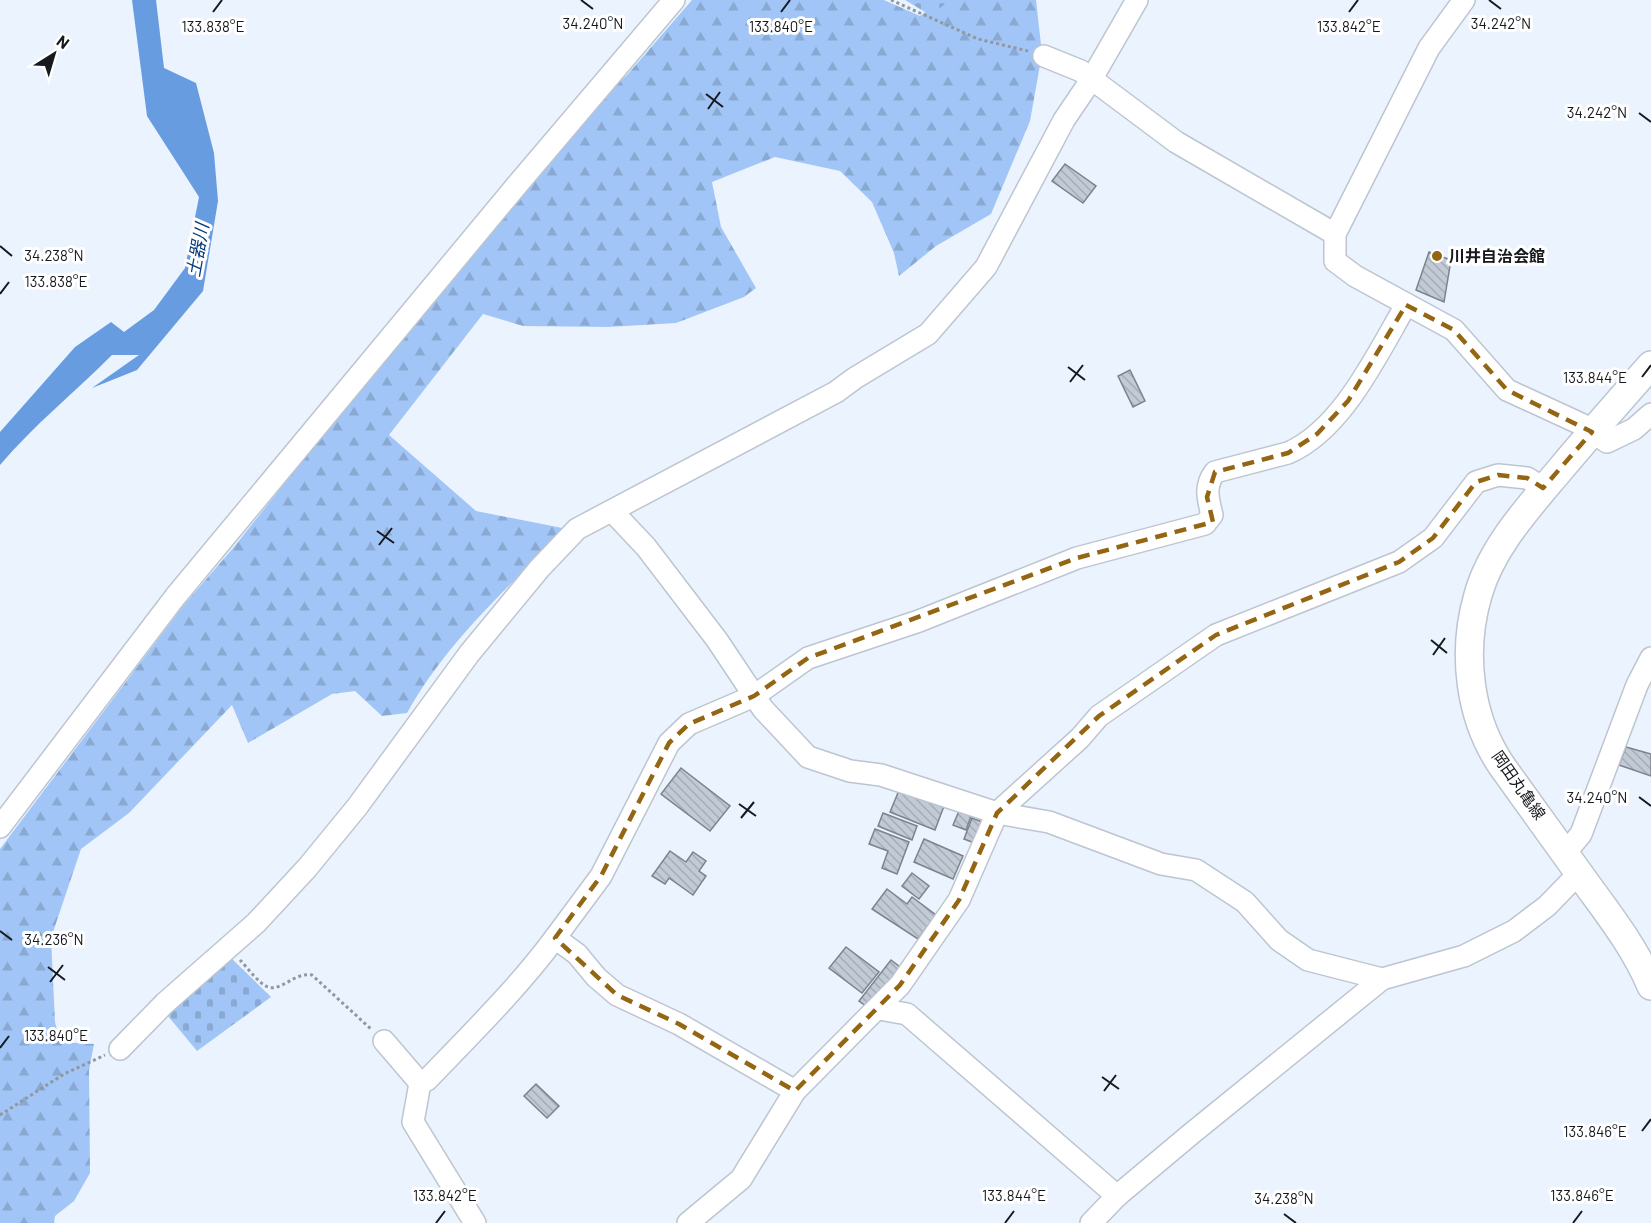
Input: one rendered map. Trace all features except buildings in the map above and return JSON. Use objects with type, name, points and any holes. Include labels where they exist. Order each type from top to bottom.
[{"type":"main road","name":"岡田丸亀線","points":[[1651,365],[1544,488],[1493,560],[1478,595],[1471,630],[1469,666],[1473,701],[1480,724],[1502,767],[1627,939],[1651,986]]},
{"type":"street","points":[[0,827],[175,597],[674,0]]},
{"type":"street","points":[[120,1048],[228,948],[307,868],[357,807],[469,654],[539,569],[577,529],[836,392],[928,334],[986,267],[1064,120],[1092,80],[1137,0]]},
{"type":"street","points":[[1464,0],[1429,48],[1335,234],[1335,261],[1406,305],[1454,330],[1472,347],[1507,390],[1581,424],[1607,442],[1634,429],[1651,414]]},
{"type":"street","points":[[1044,56],[1081,70],[1176,142],[1335,234]]},
{"type":"street","points":[[420,1083],[427,1080],[478,1026],[555,938],[601,876],[669,743],[689,724],[754,696],[808,658],[919,621],[1077,558],[1205,524],[1212,515],[1207,497],[1209,481],[1215,472],[1288,453],[1300,448],[1317,434],[1348,401],[1406,305]]},
{"type":"street","points":[[688,1223],[741,1179],[795,1091],[879,1009],[900,985],[959,900],[997,813],[1080,738],[1099,716],[1216,634],[1399,562],[1434,538],[1476,482],[1498,475],[1527,478],[1544,488]]},
{"type":"street","points":[[612,511],[646,547],[717,640],[763,709],[808,757],[850,771],[881,775],[997,813],[1049,822],[1161,864],[1196,870],[1245,902],[1279,940],[1308,960],[1382,979]]},
{"type":"street","points":[[1091,1223],[1117,1196],[1382,979],[1464,956],[1514,931],[1547,906],[1573,862],[1581,834],[1636,685],[1651,658]]},
{"type":"street","points":[[555,938],[577,954],[596,977],[617,996],[679,1024],[795,1091]]},
{"type":"street","points":[[879,1009],[907,1014],[1117,1196]]},
{"type":"street","points":[[384,1041],[420,1083]]},
{"type":"street","points":[[420,1083],[413,1122],[475,1223]]},
{"type":"path","points":[[891,0],[978,39],[1044,56]]},
{"type":"path","points":[[228,948],[267,987],[277,988],[300,973],[312,975],[384,1041]]},
{"type":"path","points":[[0,1115],[64,1074],[120,1048]]},
{"type":"highlighted area","points":[[1406,305],[1454,330],[1507,390],[1592,432],[1543,488],[1527,478],[1498,475],[1476,482],[1433,538],[1399,562],[1216,635],[1099,716],[997,813],[959,900],[900,985],[795,1091],[679,1024],[617,995],[555,938],[601,876],[669,743],[689,724],[754,696],[808,658],[1077,558],[1213,522],[1207,497],[1215,472],[1288,453],[1317,434],[1348,401]]},
{"type":"green space","points":[[692,0],[884,0],[920,16],[941,0],[1036,0],[1042,54],[1030,121],[991,214],[936,246],[899,276],[894,253],[872,202],[840,171],[775,157],[712,182],[721,227],[756,288],[744,297],[676,323],[608,327],[523,326],[483,314],[389,435],[476,511],[567,529],[501,593],[460,638],[423,687],[407,713],[382,716],[355,691],[332,694],[248,743],[232,705],[129,813],[81,849],[51,938],[55,1022],[60,1042],[94,1044],[89,1070],[90,1173],[74,1201],[55,1216],[54,1223],[0,1223],[0,849],[183,606],[369,381],[400,335],[578,119],[627,75]]},
{"type":"green space","points":[[905,0],[951,0],[930,15]]},
{"type":"green space","points":[[228,955],[271,997],[197,1051],[163,1010]]},
{"type":"water","name":"土器川","points":[[132,0],[156,0],[164,68],[196,83],[214,153],[218,201],[203,291],[137,370],[92,388],[139,355],[112,355],[41,422],[0,465],[0,432],[75,347],[111,322],[124,332],[154,310],[185,268],[199,197],[147,116]]},
{"type":"place","name":"川井自治会館","points":[[1437,256]]}]
